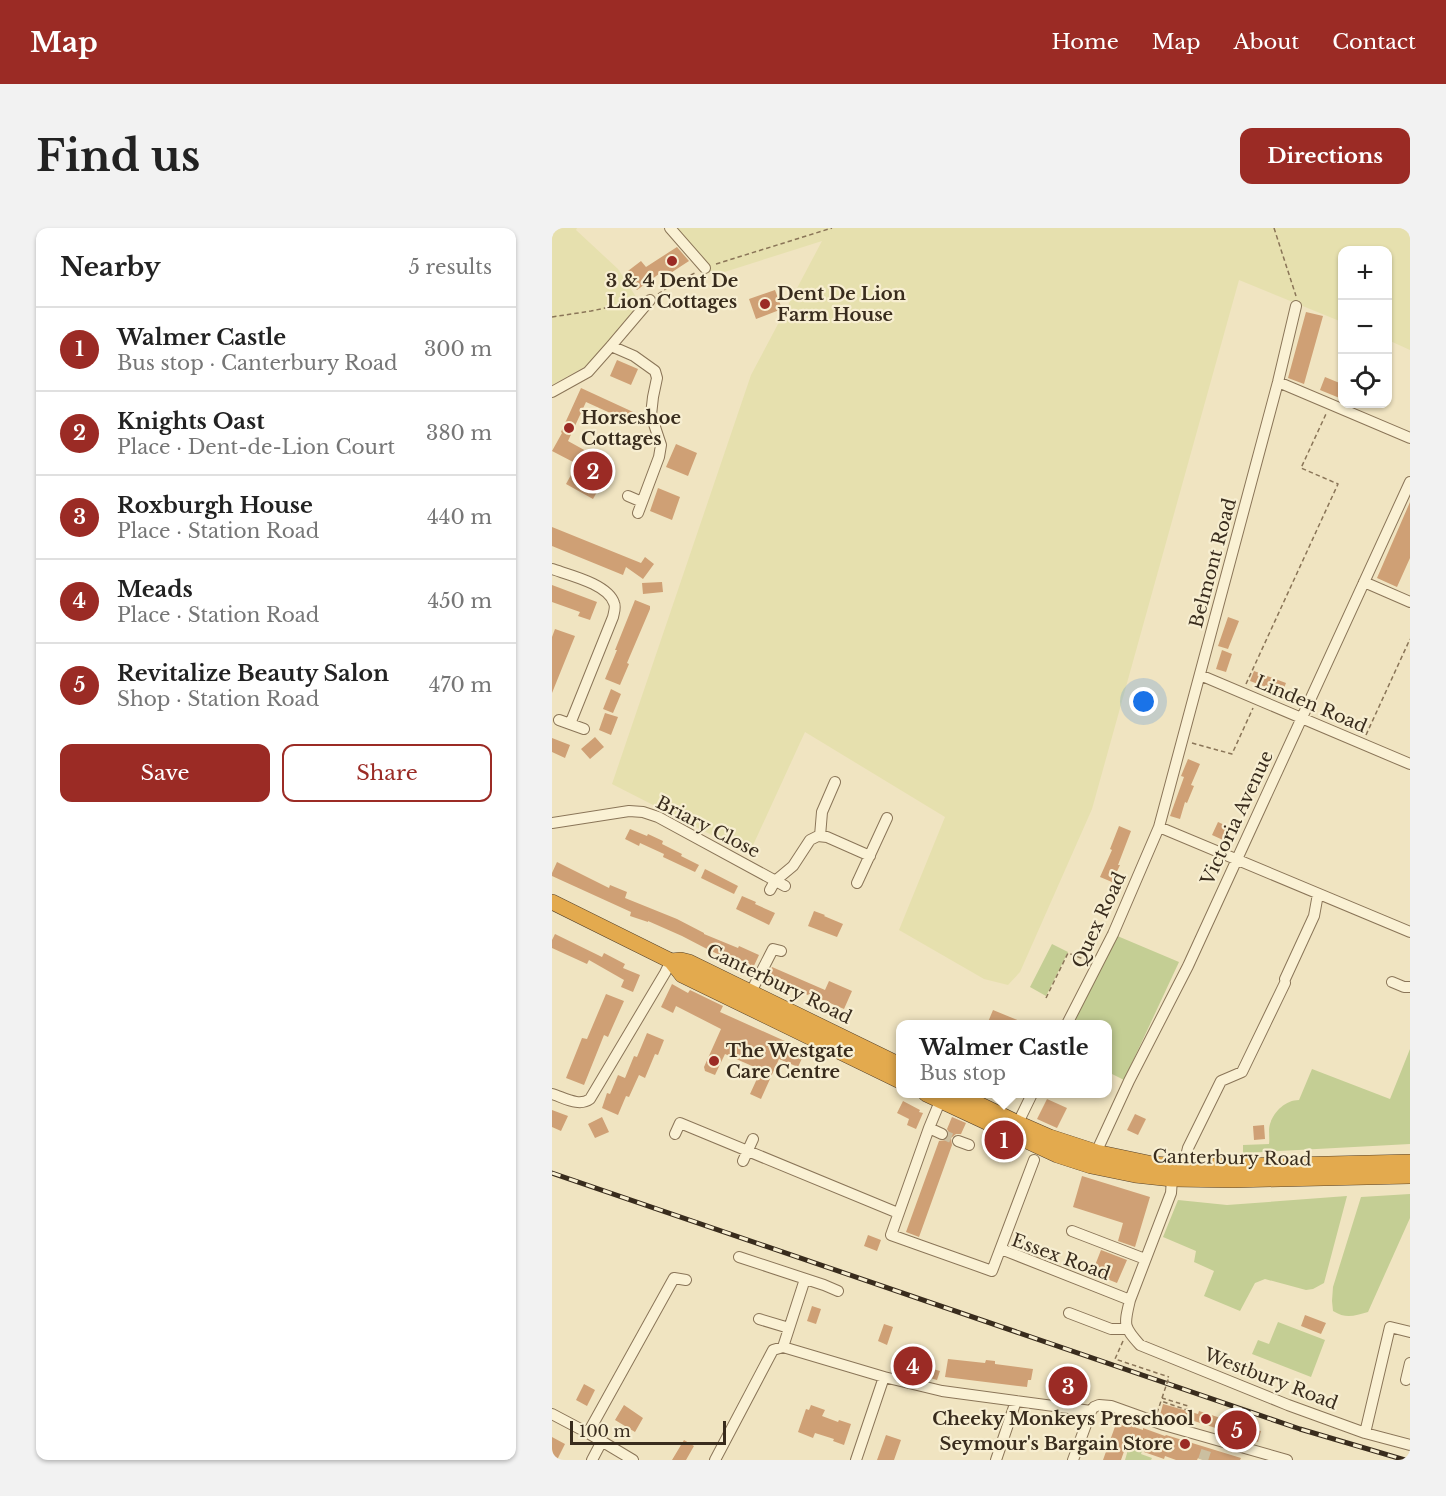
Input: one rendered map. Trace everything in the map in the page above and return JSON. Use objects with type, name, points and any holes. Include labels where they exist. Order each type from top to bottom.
[{"type":"highway","name":"Canterbury Road","points":[[552,902],[671,961],[682,975],[896,1063]]},
{"type":"highway","name":"Canterbury Road","points":[[671,961],[689,962],[751,992],[896,1079]]},
{"type":"highway","name":"Canterbury Road","points":[[942,1098],[1015,1129],[1050,1137],[1093,1159],[1135,1176],[1233,1180],[1410,1176]]},
{"type":"highway","name":"Canterbury Road","points":[[965,1098],[1015,1129]]},
{"type":"highway","name":"Canterbury Road","points":[[1093,1159],[1186,1166],[1410,1162]]},
{"type":"street","points":[[670,228],[705,268]]},
{"type":"street","points":[[552,392],[588,372],[650,300]]},
{"type":"street","name":"Belmont Road","points":[[1159,827],[1278,382],[1296,306]]},
{"type":"street","points":[[611,346],[634,356],[655,371],[657,378],[652,397],[651,415],[661,445],[638,513]]},
{"type":"street","points":[[1278,382],[1410,438]]},
{"type":"street","name":"Victoria Avenue","points":[[1093,1159],[1188,966],[1410,482]]},
{"type":"street","points":[[628,496],[642,502]]},
{"type":"street","points":[[552,569],[594,584],[614,601],[613,617],[565,722],[584,729]]},
{"type":"street","points":[[1364,582],[1410,602]]},
{"type":"street","name":"Linden Road","points":[[1200,675],[1410,764]]},
{"type":"street","points":[[835,782],[822,812],[820,836],[870,856]]},
{"type":"street","name":"Briary Close","points":[[552,823],[629,811],[658,816],[777,886],[810,840],[820,836]]},
{"type":"street","points":[[857,883],[887,818]]},
{"type":"street","points":[[1159,827],[1410,932]]},
{"type":"street","name":"Quex Road","points":[[1069,1020],[1097,966],[1159,827]]},
{"type":"street","points":[[1069,1313],[1111,1329],[1127,1330],[1125,1318],[1130,1300],[1171,1193],[1172,1179],[1186,1166],[1188,1148],[1221,1081],[1242,1072],[1314,916],[1318,894]]},
{"type":"street","points":[[751,992],[773,949],[781,951]]},
{"type":"street","points":[[552,1094],[578,1103],[590,1099],[671,961]]},
{"type":"street","points":[[1392,982],[1410,987]]},
{"type":"street","points":[[675,1134],[680,1123],[898,1213],[929,1128],[936,1098]]},
{"type":"street","points":[[1015,1129],[1030,1098]]},
{"type":"street","points":[[929,1128],[942,1134]]},
{"type":"street","points":[[743,1161],[753,1139]]},
{"type":"street","points":[[1001,1249],[1034,1160]]},
{"type":"street","name":"Essex Road","points":[[898,1213],[891,1235],[992,1270],[1001,1249],[1130,1300]]},
{"type":"street","points":[[1072,1232],[1145,1259]]},
{"type":"street","points":[[739,1257],[838,1291]]},
{"type":"street","points":[[588,1433],[674,1278],[686,1280]]},
{"type":"street","points":[[715,1460],[789,1328],[805,1279]]},
{"type":"street","points":[[759,1319],[789,1328]]},
{"type":"street","points":[[1365,1433],[1390,1328],[1410,1332]]},
{"type":"street","name":"Westbury Road","points":[[1127,1330],[1140,1345],[1288,1405],[1365,1433],[1410,1445]]},
{"type":"street","points":[[778,1348],[942,1391],[1081,1408],[1111,1406],[1209,1443],[1282,1459]]},
{"type":"street","points":[[1406,1380],[1410,1363]]},
{"type":"street","points":[[856,1460],[884,1377]]},
{"type":"street","points":[[996,1460],[1016,1401]]},
{"type":"street","points":[[1073,1460],[1095,1408]]},
{"type":"street","points":[[552,1414],[633,1460]]},
{"type":"street","points":[[592,1460],[602,1441]]},
{"type":"path","points":[[552,317],[650,300],[673,284],[705,268],[832,228]]},
{"type":"path","points":[[1274,228],[1296,296],[1296,306]]},
{"type":"path","points":[[1242,693],[1338,484],[1301,468],[1330,404]]},
{"type":"path","points":[[1362,744],[1410,639]]},
{"type":"path","points":[[1182,741],[1232,754],[1257,699]]},
{"type":"path","points":[[1046,998],[1068,952],[1097,966]]},
{"type":"path","points":[[1127,1330],[1115,1359],[1169,1377],[1162,1398],[1188,1406],[1187,1410],[1161,1401]]},
{"type":"shaded area","points":[[552,228],[577,228],[576,230],[618,269],[640,303],[588,365],[552,385]]},
{"type":"shaded area","points":[[670,228],[1410,228],[1410,350],[1392,342],[1392,246],[1338,246],[1338,320],[1239,280],[1092,809],[1020,972],[1008,985],[984,979],[899,930],[945,817],[805,732],[749,854],[612,784],[751,375],[822,241],[712,276]]},
{"type":"green space","points":[[1115,935],[1179,962],[1124,1080],[1112,1074],[1112,1020],[1075,1020]]},
{"type":"green space","points":[[1052,944],[1068,952],[1046,996],[1030,987]]},
{"type":"green space","points":[[1410,1049],[1410,1144],[1243,1153],[1243,1145],[1269,1144],[1269,1126],[1274,1115],[1285,1104],[1299,1100],[1312,1069],[1390,1099]]},
{"type":"green space","points":[[1410,1194],[1410,1218],[1368,1312],[1346,1316],[1333,1311],[1333,1287],[1361,1197]]},
{"type":"green space","points":[[1347,1196],[1324,1283],[1306,1290],[1265,1279],[1255,1283],[1240,1311],[1204,1296],[1214,1271],[1194,1262],[1196,1251],[1163,1237],[1178,1200],[1227,1205]]},
{"type":"green space","points":[[1278,1322],[1325,1340],[1311,1377],[1252,1354],[1258,1340],[1269,1344]]},
{"type":"green space","points":[[1130,1443],[1143,1448],[1141,1454],[1152,1458],[1151,1460],[1125,1460]]},
{"type":"building","points":[[677,247],[689,261],[666,276],[663,271],[637,290],[624,274],[641,261],[646,267]]},
{"type":"building","name":"Dent De Lion Farm House","points":[[775,290],[782,309],[756,319],[749,299]]},
{"type":"building","points":[[1306,312],[1323,316],[1304,384],[1288,378]]},
{"type":"building","points":[[617,360],[638,369],[631,385],[610,376]]},
{"type":"building","points":[[1325,377],[1338,382],[1338,397],[1320,390]]},
{"type":"building","points":[[581,388],[644,417],[639,426],[586,402],[568,441],[615,467],[607,482],[603,481],[593,499],[566,484],[577,464],[552,451]]},
{"type":"building","points":[[676,444],[697,453],[688,476],[666,467]]},
{"type":"building","points":[[658,488],[680,497],[672,520],[650,511]]},
{"type":"building","points":[[1410,502],[1410,558],[1397,587],[1377,578]]},
{"type":"building","points":[[552,527],[641,563],[645,557],[654,564],[643,579],[626,567],[623,575],[552,546]]},
{"type":"building","points":[[662,582],[663,592],[643,594],[642,583]]},
{"type":"building","points":[[552,585],[597,602],[590,620],[578,616],[580,612],[552,602]]},
{"type":"building","points":[[635,600],[650,606],[650,609],[620,685],[605,679]]},
{"type":"building","points":[[1228,617],[1239,621],[1228,649],[1218,646]]},
{"type":"building","points":[[555,629],[575,636],[552,693],[552,637]]},
{"type":"building","points":[[1222,650],[1232,654],[1226,672],[1216,669]]},
{"type":"building","points":[[1254,671],[1286,683],[1282,693],[1250,681]]},
{"type":"building","points":[[611,689],[621,694],[613,713],[603,709]]},
{"type":"building","points":[[605,713],[618,717],[611,735],[599,730]]},
{"type":"building","points":[[595,737],[604,747],[590,759],[581,749]]},
{"type":"building","points":[[552,738],[570,745],[565,758],[552,752]]},
{"type":"building","points":[[1188,759],[1200,764],[1191,785],[1194,786],[1187,803],[1185,802],[1180,819],[1170,816]]},
{"type":"building","points":[[1218,822],[1229,827],[1223,840],[1212,835]]},
{"type":"building","points":[[1119,826],[1131,831],[1112,882],[1100,877],[1112,850],[1110,849]]},
{"type":"building","points":[[630,829],[663,841],[662,844],[699,865],[695,872],[663,857],[664,854],[625,839]]},
{"type":"building","points":[[557,862],[609,888],[610,885],[627,892],[625,898],[677,919],[704,934],[759,955],[752,970],[682,936],[630,916],[631,912],[552,876]]},
{"type":"building","points":[[705,869],[738,886],[734,894],[701,878]]},
{"type":"building","points":[[742,896],[775,913],[769,925],[736,909]]},
{"type":"building","points":[[814,911],[843,924],[837,937],[808,926]]},
{"type":"building","points":[[555,934],[602,957],[604,953],[625,964],[623,968],[640,975],[633,992],[621,987],[624,980],[589,960],[587,964],[552,948]]},
{"type":"building","points":[[772,967],[825,990],[829,981],[852,991],[844,1009],[778,982],[777,985],[767,980]]},
{"type":"building","points":[[672,984],[688,993],[690,990],[723,1006],[720,1012],[787,1042],[785,1045],[804,1054],[798,1067],[779,1059],[761,1099],[750,1094],[761,1070],[725,1054],[715,1075],[705,1071],[704,1067],[721,1029],[676,1006],[673,1013],[661,1007]]},
{"type":"building","points":[[606,994],[624,1001],[608,1037],[604,1035],[584,1085],[566,1078],[582,1038],[587,1039]]},
{"type":"building","points":[[993,1010],[1017,1020],[989,1020]]},
{"type":"building","points":[[647,1033],[664,1040],[645,1078],[639,1075],[618,1115],[602,1108],[607,1093],[610,1094],[618,1075],[625,1078]]},
{"type":"building","points":[[1047,1099],[1067,1108],[1057,1128],[1037,1119]]},
{"type":"building","points":[[903,1101],[923,1113],[916,1129],[907,1125],[909,1119],[897,1113]]},
{"type":"building","points":[[552,1110],[568,1116],[561,1131],[552,1127]]},
{"type":"building","points":[[1135,1114],[1146,1119],[1138,1135],[1127,1130]]},
{"type":"building","points":[[602,1117],[609,1132],[595,1138],[588,1124]]},
{"type":"building","points":[[952,1117],[966,1123],[961,1134],[956,1134],[951,1138],[952,1145],[919,1237],[906,1232],[939,1141],[949,1137],[947,1129]]},
{"type":"building","points":[[1264,1125],[1265,1139],[1254,1140],[1253,1126]]},
{"type":"building","points":[[1082,1176],[1150,1197],[1135,1247],[1118,1241],[1123,1223],[1073,1207]]},
{"type":"building","points":[[868,1235],[881,1240],[877,1251],[864,1246]]},
{"type":"building","points":[[1101,1250],[1127,1260],[1117,1283],[1092,1273]]},
{"type":"building","points":[[812,1306],[821,1309],[816,1324],[807,1321]]},
{"type":"building","points":[[1305,1315],[1326,1323],[1321,1334],[1301,1326]]},
{"type":"building","points":[[884,1324],[893,1327],[887,1345],[878,1341]]},
{"type":"building","points":[[948,1359],[985,1363],[986,1360],[995,1361],[995,1364],[1033,1369],[1031,1380],[1028,1380],[1027,1387],[945,1377]]},
{"type":"building","points":[[905,1361],[940,1371],[937,1380],[902,1370]]},
{"type":"building","points":[[1062,1372],[1083,1381],[1074,1400],[1053,1391]]},
{"type":"building","points":[[584,1384],[595,1390],[587,1406],[576,1400]]},
{"type":"building","points":[[1163,1404],[1198,1414],[1199,1411],[1261,1431],[1258,1442],[1182,1417],[1181,1421],[1160,1415]]},
{"type":"building","points":[[624,1405],[643,1418],[635,1432],[615,1420]]},
{"type":"building","points":[[811,1405],[825,1410],[822,1416],[851,1424],[844,1445],[815,1433],[813,1438],[798,1432],[806,1409],[809,1410]]},
{"type":"building","points":[[1117,1421],[1241,1458],[1240,1460],[1198,1458],[1197,1460],[1176,1460],[1165,1456],[1164,1459],[1144,1452],[1146,1446],[1128,1440],[1121,1460],[1103,1460]]},
{"type":"building","points":[[886,1435],[901,1440],[894,1460],[877,1460]]},
{"type":"building","points":[[552,1437],[565,1444],[557,1460],[552,1460]]},
{"type":"building","points":[[684,1440],[694,1446],[686,1460],[672,1460]]},
{"type":"tunnel","points":[[942,1134],[958,1141]]},
{"type":"tunnel","points":[[1203,1460],[1207,1448]]},
{"type":"railway","points":[[552,1173],[1300,1429],[1405,1460]]},
{"type":"place","name":"3 & 4 Dent De Lion Cottages","points":[[672,261]]},
{"type":"place","name":"Dent De Lion Farm House","points":[[765,304]]},
{"type":"place","name":"Horseshoe Cottages","points":[[569,428]]},
{"type":"place","name":"Knights Oast","points":[[593,471]]},
{"type":"place","name":"The Westgate Care Centre","points":[[714,1061]]},
{"type":"place","name":"Walmer Castle","points":[[1004,1140]]},
{"type":"place","name":"Meads","points":[[913,1366]]},
{"type":"place","name":"Roxburgh House","points":[[1068,1386]]},
{"type":"place","name":"Cheeky Monkeys Preschool","points":[[1206,1419]]},
{"type":"place","name":"Revitalize Beauty Salon","points":[[1237,1430]]},
{"type":"place","name":"Seymour's Bargain Store","points":[[1185,1444]]}]
